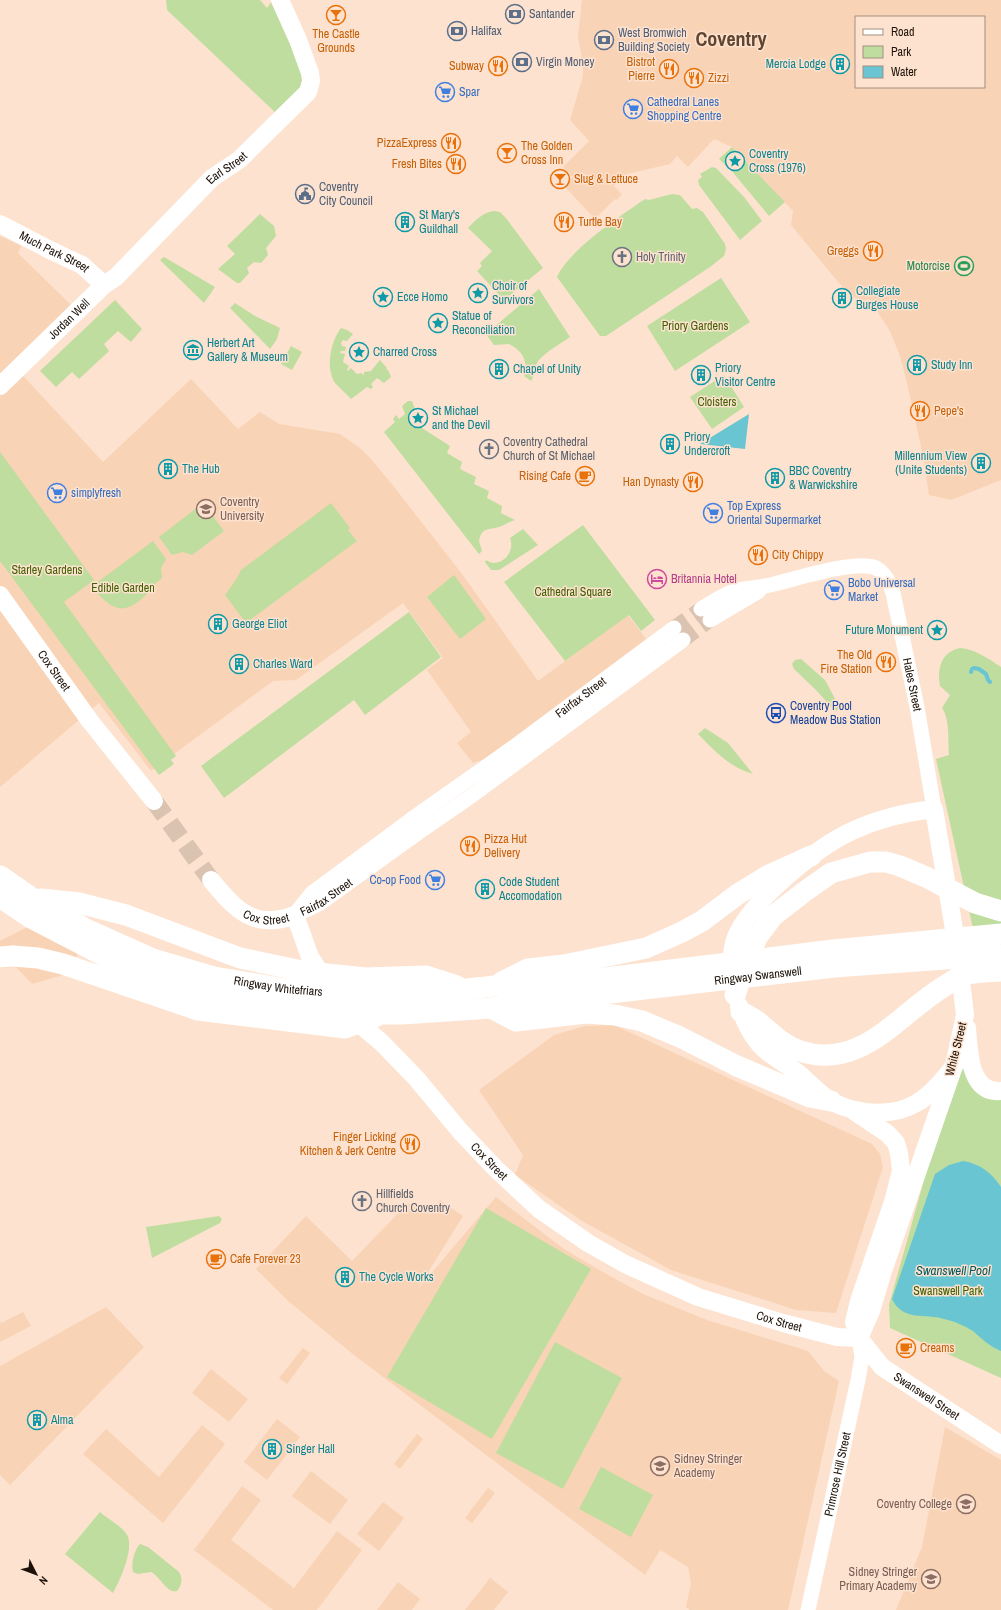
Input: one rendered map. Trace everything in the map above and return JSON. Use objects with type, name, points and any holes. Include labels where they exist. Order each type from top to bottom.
[{"type":"highway","points":[[496,986],[528,969],[564,965],[646,948],[682,932],[769,875],[811,856]]},
{"type":"highway","points":[[1001,911],[975,903],[926,877],[886,862],[870,862],[831,873],[773,916],[758,936],[749,954],[738,1004],[788,1046],[811,1054],[839,1054],[865,1045],[879,1036],[932,994],[964,975],[1001,971]]},
{"type":"highway","name":"Ringway Whitefriars","points":[[0,876],[29,896],[86,929],[153,960],[214,977],[286,989],[360,995],[411,995],[463,988],[581,981]]},
{"type":"highway","points":[[0,902],[20,897],[79,903],[116,912],[240,958],[307,972],[366,978],[426,976],[463,988]]},
{"type":"highway","name":"Ringway Whitefriars","points":[[0,898],[31,918],[110,959],[183,987],[270,1006],[381,1014],[451,1011],[491,1008],[515,1004]]},
{"type":"highway","name":"Ringway Swanswell","points":[[581,981],[833,950],[1001,934]]},
{"type":"highway","name":"Ringway Swanswell","points":[[515,1004],[834,967],[1001,955]]},
{"type":"highway","points":[[0,957],[13,956],[38,958],[63,964],[198,1010],[345,1028],[381,1014]]},
{"type":"highway","points":[[491,1008],[516,1020],[586,1013],[615,1015],[642,1021],[680,1037],[744,1069],[810,1097],[830,1101]]},
{"type":"main road","name":"Earl Street","points":[[139,253],[212,178],[239,160],[308,92],[311,81],[310,73],[298,40],[280,0]]},
{"type":"main road","name":"Much Park Street","points":[[0,224],[82,265],[104,285]]},
{"type":"main road","name":"Jordan Well","points":[[0,386],[104,285],[116,277],[139,253]]},
{"type":"main road","name":"Cox Street","points":[[0,595],[90,721],[154,801]]},
{"type":"main road","points":[[859,1338],[854,1322],[859,1302],[893,1202],[900,1171],[899,1153],[896,1143],[888,1134],[852,1110],[830,1101],[797,1072],[764,1049],[749,1030],[738,1004],[731,962],[732,950],[741,927],[757,906],[783,879],[811,856],[838,838],[870,824],[914,811],[934,809]]},
{"type":"main road","name":"White Street","points":[[859,1338],[871,1311],[954,1066],[965,1015],[957,947],[934,809]]},
{"type":"main road","name":"Cox Street","points":[[211,880],[238,908],[254,918],[271,921],[295,915],[310,956],[346,1013],[386,1047],[416,1078],[460,1131],[496,1169],[539,1209],[588,1243],[625,1264],[698,1297],[783,1324],[837,1337],[859,1338]]},
{"type":"main road","points":[[965,1015],[971,1060],[975,1075],[983,1087],[993,1092],[1001,1091]]},
{"type":"main road","points":[[852,1110],[880,1113],[894,1112],[908,1108],[929,1096],[954,1066]]},
{"type":"main road","name":"Swanswell Street","points":[[859,1338],[882,1367],[1001,1445]]},
{"type":"street","name":"Hales Street","points":[[705,615],[768,586],[843,568],[857,566],[875,568],[885,576],[893,593],[924,744],[934,809]]},
{"type":"street","name":"Fairfax Street","points":[[295,915],[319,904],[422,830],[467,800],[679,634]]},
{"type":"street","name":"Primrose Hill Street","points":[[808,1610],[858,1380],[862,1357],[859,1338]]},
{"type":"shaded area","points":[[582,0],[1001,0],[1001,480],[951,500],[929,495],[923,456],[907,383],[900,356],[890,331],[869,299],[860,302],[838,282],[791,225],[793,211],[732,147],[714,139],[688,167],[677,156],[670,164],[627,174],[614,186],[622,194],[595,219],[565,187],[573,177],[563,167],[589,141],[570,120],[583,76],[583,66],[578,36]]},
{"type":"shaded area","name":"Coventry University","points":[[0,236],[21,246],[18,253],[73,307],[14,366],[103,462],[191,379],[238,429],[260,412],[279,424],[340,434],[360,448],[391,483],[462,574],[538,681],[628,615],[646,639],[485,759],[473,763],[457,743],[471,732],[427,670],[443,658],[403,603],[296,680],[273,681],[151,771],[99,703],[0,787]]},
{"type":"shaded area","points":[[36,923],[86,932],[70,973],[32,984],[16,967],[0,968],[0,941]]},
{"type":"shaded area","points":[[614,1025],[872,1144],[880,1154],[883,1167],[836,1313],[796,1310],[671,1270],[582,1221],[515,1175],[523,1155],[479,1090],[554,1035],[585,1026]]},
{"type":"shaded area","name":"Sidney Stringer Academy","points":[[496,1197],[564,1249],[643,1294],[707,1320],[808,1351],[824,1371],[839,1381],[788,1610],[690,1610],[686,1607],[691,1583],[688,1567],[660,1550],[645,1575],[354,1355],[287,1300],[256,1269],[306,1216],[352,1261],[408,1203],[430,1214],[440,1200],[463,1216],[417,1290]]},
{"type":"shaded area","name":"Alma","points":[[106,1307],[144,1347],[10,1485],[0,1475],[0,1366]]},
{"type":"shaded area","points":[[23,1312],[31,1326],[0,1342],[0,1321],[1,1323]]},
{"type":"shaded area","points":[[303,1348],[310,1353],[287,1384],[279,1378]]},
{"type":"shaded area","points":[[211,1369],[248,1399],[229,1422],[192,1393]]},
{"type":"shaded area","name":"Singer Hall","points":[[277,1419],[300,1437],[267,1480],[244,1462]]},
{"type":"shaded area","points":[[202,1425],[225,1444],[163,1523],[83,1454],[106,1429],[159,1477]]},
{"type":"shaded area","name":"Coventry College","points":[[945,1427],[1001,1460],[1001,1610],[896,1610],[922,1547]]},
{"type":"shaded area","points":[[417,1434],[423,1439],[400,1469],[394,1464]]},
{"type":"shaded area","points":[[311,1471],[348,1500],[330,1524],[292,1496]]},
{"type":"shaded area","points":[[242,1486],[261,1500],[231,1540],[294,1588],[337,1531],[362,1550],[317,1610],[273,1610],[194,1550]]},
{"type":"shaded area","points":[[488,1488],[495,1493],[472,1523],[465,1518]]},
{"type":"shaded area","points":[[383,1502],[404,1518],[379,1551],[357,1534]]},
{"type":"shaded area","points":[[490,1578],[508,1592],[494,1610],[465,1610]]},
{"type":"shaded area","points":[[398,1582],[420,1599],[412,1610],[377,1610]]},
{"type":"green space","points":[[166,0],[260,0],[267,8],[272,1],[304,77],[298,95],[278,115],[167,10]]},
{"type":"green space","points":[[732,147],[785,202],[769,216],[731,170],[719,159]]},
{"type":"green space","points":[[712,167],[716,168],[744,197],[762,221],[740,240],[699,185],[698,180],[702,177],[700,174]]},
{"type":"green space","points":[[672,194],[680,195],[692,209],[697,208],[703,212],[725,244],[726,249],[724,256],[710,267],[606,336],[600,336],[557,277],[572,256],[596,234],[622,215],[645,199],[649,200]]},
{"type":"green space","points":[[494,211],[500,212],[506,218],[543,268],[504,300],[477,271],[482,266],[480,263],[492,251],[468,228],[483,215]]},
{"type":"green space","points":[[260,214],[274,226],[276,236],[266,248],[268,255],[261,263],[254,262],[247,268],[249,273],[240,283],[237,283],[218,269],[235,254],[227,246]]},
{"type":"green space","points":[[164,257],[215,287],[204,303],[160,260]]},
{"type":"green space","name":"Priory Gardens","points":[[721,278],[750,322],[675,371],[647,326]]},
{"type":"green space","points":[[539,289],[570,337],[539,360],[531,381],[524,376],[526,366],[521,353],[509,344],[494,345],[486,334]]},
{"type":"green space","points":[[115,300],[142,329],[131,342],[118,331],[104,344],[109,351],[79,379],[72,372],[56,387],[40,371]]},
{"type":"green space","points":[[235,303],[255,316],[280,328],[277,339],[270,349],[230,308]]},
{"type":"green space","points":[[341,328],[353,334],[347,341],[343,340],[341,343],[342,346],[346,347],[345,351],[341,351],[340,353],[345,354],[343,362],[349,366],[348,371],[351,368],[357,374],[362,373],[364,375],[364,372],[371,371],[380,360],[387,368],[386,369],[391,377],[384,383],[377,378],[371,384],[373,387],[371,389],[367,387],[351,399],[335,383],[330,369],[330,354],[334,340]]},
{"type":"green space","points":[[291,346],[302,352],[292,370],[281,364]]},
{"type":"green space","name":"Cloisters","points":[[724,375],[744,407],[712,429],[690,397]]},
{"type":"green space","points":[[408,401],[412,401],[422,428],[450,446],[447,453],[462,462],[460,469],[476,477],[474,484],[489,491],[487,498],[502,506],[501,513],[515,520],[499,527],[484,531],[479,541],[482,551],[479,554],[384,432],[395,422],[393,419],[396,415],[399,419],[405,414],[402,406]]},
{"type":"green space","name":"Starley Gardens","points":[[0,452],[94,580],[64,602],[176,756],[171,760],[174,764],[159,775],[0,561]]},
{"type":"green space","points":[[203,503],[224,531],[192,555],[183,552],[172,555],[159,537]]},
{"type":"green space","points":[[331,503],[350,528],[348,530],[357,541],[246,623],[225,595],[241,570]]},
{"type":"green space","name":"Cathedral Square","points":[[583,525],[655,620],[641,631],[629,615],[565,661],[504,582]]},
{"type":"green space","points":[[523,529],[538,545],[499,570],[491,570],[485,562],[486,560],[496,563],[506,558],[511,549],[510,538]]},
{"type":"green space","name":"Edible Garden","points":[[153,541],[166,559],[161,568],[162,578],[154,584],[148,593],[138,602],[124,608],[117,608],[111,605],[91,587]]},
{"type":"green space","points":[[454,575],[486,619],[460,639],[427,597]]},
{"type":"green space","points":[[409,612],[441,657],[365,715],[354,700],[224,798],[201,766]]},
{"type":"green space","points":[[960,648],[976,652],[1001,667],[1001,929],[977,947],[936,759],[949,755],[947,724],[945,713],[942,708],[950,695],[940,686],[940,668],[948,653]]},
{"type":"green space","points":[[801,659],[825,680],[840,708],[835,711],[794,669],[792,664],[795,660]]},
{"type":"green space","points":[[705,728],[728,743],[753,774],[730,763],[710,746],[698,734]]},
{"type":"green space","name":"Swanswell Park","points":[[958,1066],[969,1071],[1001,1094],[1001,1378],[890,1328],[889,1305],[942,1116]]},
{"type":"green space","points":[[486,1208],[591,1269],[492,1439],[387,1377]]},
{"type":"green space","points":[[219,1216],[222,1219],[220,1223],[152,1258],[146,1227]]},
{"type":"green space","points":[[555,1342],[622,1378],[563,1489],[496,1453]]},
{"type":"green space","points":[[601,1467],[653,1495],[631,1537],[579,1509]]},
{"type":"green space","points":[[100,1512],[122,1529],[128,1538],[129,1545],[126,1562],[120,1580],[113,1593],[65,1554]]},
{"type":"green space","points":[[140,1544],[148,1547],[179,1572],[181,1582],[177,1591],[167,1588],[155,1574],[151,1572],[138,1574],[133,1572],[132,1565],[134,1557]]},
{"type":"water","points":[[749,414],[745,449],[700,444]]},
{"type":"water","name":"Swanswell Pool","points":[[963,1161],[975,1164],[985,1170],[1001,1187],[1001,1351],[989,1345],[973,1331],[952,1321],[937,1317],[908,1314],[902,1311],[892,1299],[935,1174],[949,1165]]},
{"type":"waterway","points":[[971,672],[974,668],[979,669],[986,674],[990,682]]},
{"type":"tunnel","points":[[674,628],[701,609]]},
{"type":"tunnel","points":[[683,640],[710,620]]},
{"type":"tunnel","points":[[154,801],[211,880]]},
{"type":"place","name":"Santander","points":[[515,14]]},
{"type":"place","name":"The Castle Grounds","points":[[336,15]]},
{"type":"place","name":"Halifax","points":[[457,31]]},
{"type":"place","name":"West Bromwich Building Society","points":[[604,40]]},
{"type":"place","name":"Virgin Money","points":[[522,62]]},
{"type":"place","name":"Mercia Lodge","points":[[840,64]]},
{"type":"place","name":"Subway","points":[[498,66]]},
{"type":"place","name":"Bistrot Pierre","points":[[669,69]]},
{"type":"place","name":"Zizzi","points":[[694,78]]},
{"type":"place","name":"Spar","points":[[445,92]]},
{"type":"place","name":"Cathedral Lanes Shopping Centre","points":[[633,109]]},
{"type":"place","name":"PizzaExpress","points":[[451,143]]},
{"type":"place","name":"The Golden Cross Inn","points":[[507,153]]},
{"type":"place","name":"Coventry Cross (1976)","points":[[735,161]]},
{"type":"place","name":"Fresh Bites","points":[[456,164]]},
{"type":"place","name":"Slug & Lettuce","points":[[560,179]]},
{"type":"place","name":"Coventry City Council","points":[[305,194]]},
{"type":"place","name":"St Mary's Guildhall","points":[[405,222]]},
{"type":"place","name":"Turtle Bay","points":[[564,222]]},
{"type":"place","name":"Greggs","points":[[873,251]]},
{"type":"place","name":"Holy Trinity","points":[[622,257]]},
{"type":"place","name":"Motorcise","points":[[964,266]]},
{"type":"place","name":"Choir of Survivors","points":[[478,293]]},
{"type":"place","name":"Ecce Homo","points":[[383,297]]},
{"type":"place","name":"Collegiate Burges House","points":[[842,298]]},
{"type":"place","name":"Statue of Reconciliation","points":[[438,323]]},
{"type":"place","name":"Herbert Art Gallery & Museum","points":[[193,350]]},
{"type":"place","name":"Charred Cross","points":[[359,352]]},
{"type":"place","name":"Study Inn","points":[[917,365]]},
{"type":"place","name":"Chapel of Unity","points":[[499,369]]},
{"type":"place","name":"Priory Visitor Centre","points":[[701,375]]},
{"type":"place","name":"Pepe's","points":[[920,411]]},
{"type":"place","name":"St Michael and the Devil","points":[[418,418]]},
{"type":"place","name":"Priory Undercroft","points":[[670,444]]},
{"type":"place","name":"Coventry Cathedral Church of St Michael","points":[[489,449]]},
{"type":"place","name":"Millennium View (Unite Students)","points":[[981,463]]},
{"type":"place","name":"The Hub","points":[[168,469]]},
{"type":"place","name":"Rising Cafe","points":[[585,476]]},
{"type":"place","name":"BBC Coventry & Warwickshire","points":[[775,478]]},
{"type":"place","name":"Han Dynasty","points":[[693,482]]},
{"type":"place","name":"simplyfresh","points":[[57,493]]},
{"type":"place","name":"Coventry University","points":[[206,509]]},
{"type":"place","name":"Top Express Oriental Supermarket","points":[[713,513]]},
{"type":"place","name":"City Chippy","points":[[758,555]]},
{"type":"place","name":"Britannia Hotel","points":[[657,579]]},
{"type":"place","name":"Bobo Universal Market","points":[[834,590]]},
{"type":"place","name":"George Eliot","points":[[218,624]]},
{"type":"place","name":"Future Monument","points":[[937,630]]},
{"type":"place","name":"The Old Fire Station","points":[[886,662]]},
{"type":"place","name":"Charles Ward","points":[[239,664]]},
{"type":"place","name":"Coventry Pool Meadow Bus Station","points":[[776,713]]},
{"type":"place","name":"Pizza Hut Delivery","points":[[470,846]]},
{"type":"place","name":"Co-op Food","points":[[435,880]]},
{"type":"place","name":"Code Student Accomodation","points":[[485,889]]},
{"type":"place","name":"Finger Licking Kitchen & Jerk Centre","points":[[410,1144]]},
{"type":"place","name":"Hillfields Church Coventry","points":[[362,1201]]},
{"type":"place","name":"Cafe Forever 23","points":[[216,1259]]},
{"type":"place","name":"The Cycle Works","points":[[345,1277]]},
{"type":"place","name":"Creams","points":[[906,1348]]},
{"type":"place","name":"Alma","points":[[37,1420]]},
{"type":"place","name":"Singer Hall","points":[[272,1449]]},
{"type":"place","name":"Sidney Stringer Academy","points":[[660,1466]]},
{"type":"place","name":"Coventry College","points":[[966,1504]]},
{"type":"place","name":"Sidney Stringer Primary Academy","points":[[931,1579]]},
{"type":"district","name":"Coventry","points":[[731,38]]}]
